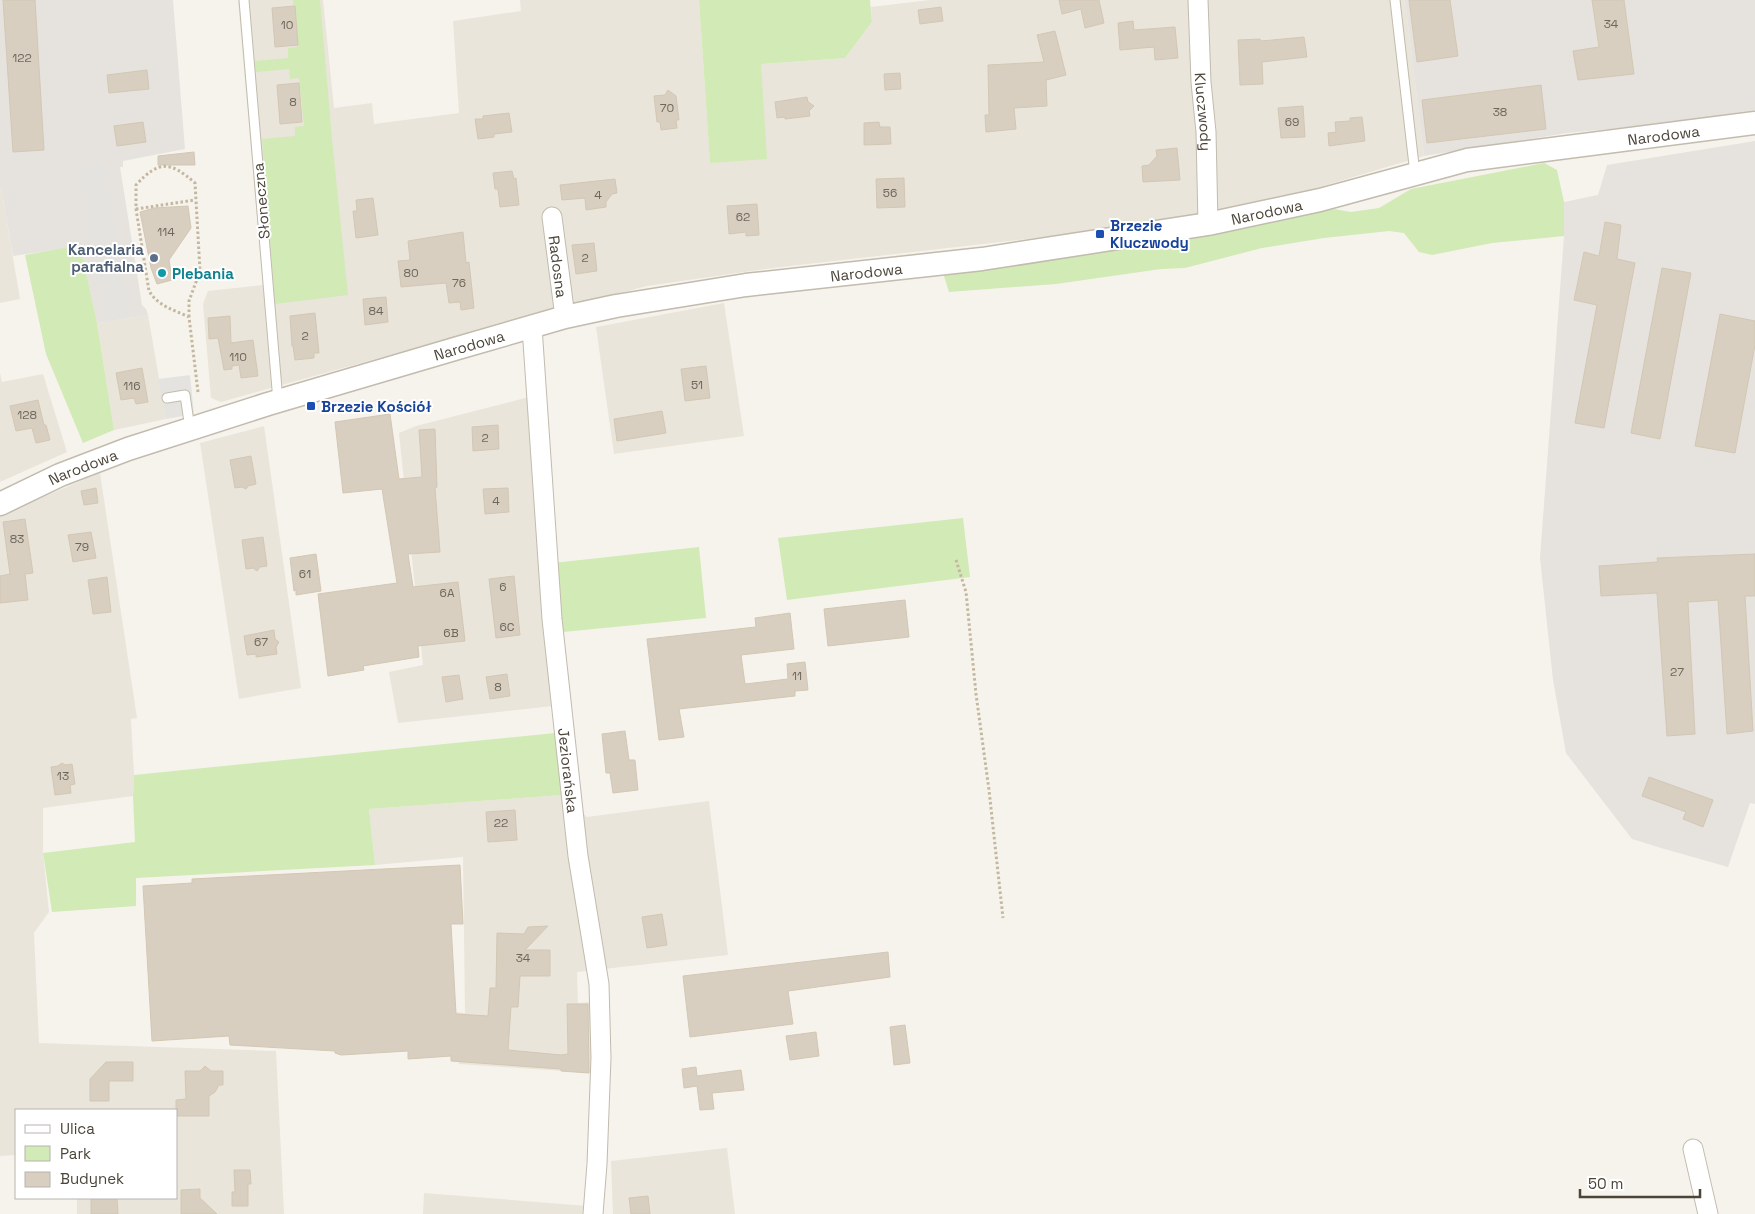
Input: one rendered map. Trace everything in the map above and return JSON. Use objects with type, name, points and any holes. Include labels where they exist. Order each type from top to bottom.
[{"type":"street","name":"Kluczwody","points":[[1198,0],[1201,82],[1206,132],[1208,224]]},
{"type":"street","name":"Narodowa","points":[[0,504],[88,463],[190,429],[565,317],[634,302],[746,285],[982,259],[1208,224],[1320,200],[1468,160],[1755,123]]},
{"type":"street","name":"Radosna","points":[[552,216],[565,317]]},
{"type":"street","name":"Jeziorańska","points":[[532,327],[552,619],[578,856],[599,984],[601,1058],[593,1214]]},
{"type":"street","points":[[1693,1149],[1708,1214]]},
{"type":"lane","name":"Słoneczna","points":[[244,0],[278,402]]},
{"type":"lane","points":[[1395,0],[1415,174]]},
{"type":"lane","points":[[167,398],[185,395],[190,429]]},
{"type":"path","points":[[190,317],[161,304],[154,299],[149,291],[136,209],[136,185],[149,171],[166,166],[181,171],[195,183],[200,271],[189,301],[199,401]]},
{"type":"path","points":[[136,209],[196,200]]},
{"type":"path","points":[[956,560],[966,592],[976,694],[990,790],[1003,918]]},
{"type":"shaded area","points":[[0,0],[173,0],[185,149],[123,161],[123,167],[120,167],[142,305],[148,315],[97,323],[80,246],[13,256],[0,187]]},
{"type":"shaded area","points":[[238,0],[323,0],[334,108],[372,103],[374,124],[459,113],[453,21],[521,11],[520,0],[699,0],[710,162],[761,64],[845,58],[872,22],[871,7],[930,0],[1405,0],[1424,156],[1262,204],[1105,230],[773,268],[647,286],[494,326],[221,402],[211,398],[203,304],[208,291],[263,285]]},
{"type":"shaded area","points":[[1405,0],[1755,0],[1755,110],[1651,125],[1567,133],[1424,156]]},
{"type":"shaded area","points":[[1755,141],[1755,804],[1750,803],[1728,867],[1632,839],[1566,753],[1553,680],[1540,558],[1564,236],[1564,202],[1598,195],[1607,165]]},
{"type":"shaded area","points":[[104,165],[130,317],[104,322],[78,169]]},
{"type":"shaded area","points":[[0,187],[20,299],[0,303]]},
{"type":"shaded area","points":[[724,303],[744,436],[614,454],[596,327]]},
{"type":"shaded area","points":[[148,315],[166,419],[114,430],[97,323]]},
{"type":"shaded area","points":[[0,373],[2,382],[43,374],[67,452],[0,482]]},
{"type":"shaded area","points":[[190,375],[194,414],[166,419],[158,379]]},
{"type":"shaded area","points":[[529,397],[553,706],[398,723],[389,672],[423,665],[399,433],[416,426]]},
{"type":"shaded area","points":[[264,426],[301,688],[239,699],[200,443]]},
{"type":"shaded area","points":[[100,473],[137,718],[131,719],[134,775],[133,796],[43,808],[43,853],[49,912],[34,933],[39,1043],[276,1051],[284,1214],[77,1214],[77,1199],[178,1199],[178,1109],[15,1109],[15,1155],[0,1156],[0,515]]},
{"type":"shaded area","points":[[562,795],[587,817],[709,801],[728,955],[577,972],[578,1003],[590,1002],[591,1073],[459,1064],[453,1012],[465,1013],[463,857],[375,865],[369,809]]},
{"type":"shaded area","points":[[727,1148],[735,1214],[613,1214],[611,1161]]},
{"type":"shaded area","points":[[424,1193],[587,1206],[587,1214],[423,1214]]},
{"type":"green space","points":[[293,0],[320,0],[348,295],[275,304],[262,139],[295,136],[295,127],[304,126],[299,78],[290,79],[289,69],[256,72],[255,61],[288,58],[288,48],[297,47]]},
{"type":"green space","points":[[699,0],[870,0],[872,22],[845,58],[761,64],[767,159],[710,163]]},
{"type":"green space","points":[[1544,163],[1557,170],[1564,202],[1564,236],[1492,243],[1432,255],[1419,252],[1404,233],[1389,231],[1324,238],[1262,248],[1185,268],[1161,269],[1056,284],[949,292],[943,273],[1140,247],[1334,209],[1351,212],[1379,208],[1411,189]]},
{"type":"green space","points":[[80,245],[97,323],[114,430],[83,443],[46,354],[25,255]]},
{"type":"green space","points":[[963,518],[970,577],[787,600],[778,538]]},
{"type":"green space","points":[[699,547],[706,618],[563,632],[553,563]]},
{"type":"green space","points":[[555,733],[562,795],[369,809],[375,865],[136,878],[136,906],[52,912],[43,853],[135,842],[134,775]]},
{"type":"building","points":[[3,0],[35,0],[44,150],[13,152]]},
{"type":"building","points":[[1059,0],[1099,0],[1104,23],[1085,28],[1081,9],[1062,14]]},
{"type":"building","points":[[1409,0],[1450,0],[1458,56],[1417,62]]},
{"type":"building","points":[[1592,0],[1624,0],[1634,74],[1578,80],[1573,51],[1599,47]]},
{"type":"building","points":[[295,6],[298,45],[275,47],[272,8]]},
{"type":"building","points":[[941,7],[943,21],[920,24],[918,10]]},
{"type":"building","points":[[1133,21],[1134,30],[1175,27],[1178,58],[1155,60],[1154,47],[1120,50],[1118,23]]},
{"type":"building","points":[[1055,31],[1066,75],[1046,80],[1047,106],[1014,108],[1016,129],[986,132],[985,115],[989,115],[988,65],[1044,62],[1037,35]]},
{"type":"building","points":[[1304,37],[1307,57],[1262,62],[1263,84],[1240,85],[1238,40],[1260,39],[1261,41]]},
{"type":"building","points":[[147,70],[149,89],[109,93],[107,75]]},
{"type":"building","points":[[900,73],[901,89],[885,90],[884,74]]},
{"type":"building","points":[[299,83],[302,122],[280,124],[277,85]]},
{"type":"building","points":[[1541,85],[1546,129],[1427,143],[1422,100]]},
{"type":"building","points":[[668,90],[676,96],[679,120],[676,120],[677,128],[661,130],[660,122],[657,122],[654,96],[665,95]]},
{"type":"building","points":[[807,97],[808,102],[814,106],[809,111],[810,116],[777,118],[775,102]]},
{"type":"building","points":[[1303,106],[1305,137],[1281,138],[1278,108]]},
{"type":"building","points":[[509,113],[512,132],[494,134],[494,137],[478,139],[475,119],[483,119],[483,116]]},
{"type":"building","points":[[1362,117],[1365,141],[1329,146],[1328,133],[1336,132],[1335,122],[1350,121],[1350,118]]},
{"type":"building","points":[[143,122],[146,142],[117,146],[114,126]]},
{"type":"building","points":[[879,122],[880,127],[890,127],[891,144],[864,145],[864,123]]},
{"type":"building","points":[[1177,148],[1180,180],[1143,182],[1142,166],[1149,165],[1157,156],[1156,150]]},
{"type":"building","points":[[194,152],[195,165],[158,165],[158,156]]},
{"type":"building","points":[[512,171],[514,179],[516,178],[519,205],[500,207],[498,189],[495,189],[493,173]]},
{"type":"building","points":[[904,178],[905,207],[877,208],[876,179]]},
{"type":"building","points":[[615,179],[617,193],[612,194],[606,202],[606,207],[586,210],[585,198],[562,200],[560,185]]},
{"type":"building","points":[[373,198],[378,235],[356,238],[353,211],[357,211],[356,200]]},
{"type":"building","points":[[757,204],[759,235],[746,236],[746,232],[729,234],[727,206]]},
{"type":"building","points":[[188,206],[191,228],[169,260],[172,280],[157,284],[151,268],[140,212],[154,208]]},
{"type":"building","points":[[1605,222],[1621,225],[1617,259],[1635,263],[1604,428],[1575,423],[1597,305],[1574,300],[1584,252],[1599,256]]},
{"type":"building","points":[[463,232],[466,263],[469,262],[474,308],[461,310],[460,302],[449,303],[446,283],[401,287],[398,261],[410,260],[408,241]]},
{"type":"building","points":[[594,243],[597,271],[576,274],[572,245]]},
{"type":"building","points":[[1662,268],[1691,273],[1660,439],[1631,433]]},
{"type":"building","points":[[386,297],[388,322],[365,325],[363,299]]},
{"type":"building","points":[[315,313],[319,353],[314,353],[314,358],[295,360],[290,316]]},
{"type":"building","points":[[1720,314],[1755,321],[1755,345],[1735,453],[1695,446]]},
{"type":"building","points":[[230,316],[231,343],[253,340],[258,376],[241,378],[239,365],[232,366],[232,369],[224,370],[218,338],[209,339],[208,318]]},
{"type":"building","points":[[706,366],[710,398],[685,401],[681,369]]},
{"type":"building","points":[[142,368],[148,402],[136,404],[134,398],[121,400],[116,373]]},
{"type":"building","points":[[38,400],[50,440],[36,443],[32,428],[16,431],[10,406]]},
{"type":"building","points":[[662,411],[666,433],[617,441],[614,419]]},
{"type":"building","points":[[390,414],[399,479],[422,477],[419,430],[435,429],[437,487],[435,488],[440,552],[408,554],[413,587],[458,582],[465,641],[418,646],[419,657],[363,666],[364,670],[328,676],[318,594],[397,583],[382,489],[343,493],[335,422]]},
{"type":"building","points":[[498,425],[499,449],[473,451],[472,427]]},
{"type":"building","points":[[251,456],[256,484],[248,486],[246,489],[242,487],[235,488],[230,460]]},
{"type":"building","points":[[96,488],[98,503],[84,505],[81,491]]},
{"type":"building","points":[[508,488],[509,512],[485,514],[483,489]]},
{"type":"building","points":[[25,519],[33,573],[25,574],[28,600],[0,603],[0,576],[10,574],[3,522]]},
{"type":"building","points":[[91,532],[96,558],[73,562],[68,535]]},
{"type":"building","points":[[263,537],[267,566],[260,567],[257,571],[253,568],[246,569],[242,540]]},
{"type":"building","points":[[316,554],[321,591],[296,595],[290,558]]},
{"type":"building","points":[[1755,554],[1755,596],[1745,596],[1753,731],[1727,734],[1718,600],[1688,602],[1695,734],[1667,736],[1657,593],[1601,596],[1599,566],[1658,562],[1657,558]]},
{"type":"building","points":[[514,576],[520,635],[496,638],[489,579]]},
{"type":"building","points":[[107,577],[111,612],[93,614],[88,580]]},
{"type":"building","points":[[905,600],[909,637],[828,646],[824,609]]},
{"type":"building","points":[[790,613],[794,649],[741,655],[745,684],[788,679],[787,664],[805,662],[808,690],[795,691],[795,696],[679,709],[684,737],[659,740],[647,639],[756,627],[755,618]]},
{"type":"building","points":[[274,630],[275,639],[279,642],[276,647],[277,654],[256,657],[256,654],[247,655],[244,636]]},
{"type":"building","points":[[507,674],[510,696],[490,699],[486,677]]},
{"type":"building","points":[[459,675],[463,699],[446,702],[442,677]]},
{"type":"building","points":[[625,731],[629,760],[635,760],[638,790],[613,793],[610,773],[606,773],[602,734]]},
{"type":"building","points":[[62,763],[65,765],[72,764],[75,784],[70,785],[71,793],[55,795],[51,767]]},
{"type":"building","points":[[1649,777],[1713,800],[1703,827],[1683,819],[1686,812],[1642,796]]},
{"type":"building","points":[[515,810],[517,840],[488,842],[486,812]]},
{"type":"building","points":[[460,865],[463,924],[451,924],[456,1014],[488,1016],[490,988],[496,988],[497,933],[524,934],[528,927],[548,926],[525,950],[550,950],[550,976],[520,976],[518,1007],[511,1007],[508,1050],[568,1054],[567,1004],[588,1004],[589,1073],[561,1071],[561,1069],[451,1061],[451,1056],[408,1059],[408,1051],[341,1055],[335,1053],[335,1051],[230,1045],[229,1036],[152,1041],[143,886],[192,883],[192,879]]},
{"type":"building","points":[[662,914],[667,945],[647,948],[642,917]]},
{"type":"building","points":[[888,952],[890,977],[788,991],[793,1024],[690,1037],[683,976]]},
{"type":"building","points":[[905,1025],[910,1063],[894,1065],[890,1027]]},
{"type":"building","points":[[816,1032],[819,1056],[790,1060],[786,1036]]},
{"type":"building","points":[[106,1062],[133,1062],[133,1081],[109,1081],[109,1101],[90,1101],[90,1079]]},
{"type":"building","points":[[205,1066],[211,1071],[223,1071],[223,1085],[219,1085],[215,1092],[209,1096],[209,1116],[178,1116],[176,1100],[186,1099],[185,1071],[200,1071]]},
{"type":"building","points":[[696,1067],[697,1076],[741,1070],[744,1090],[712,1093],[714,1109],[700,1110],[697,1086],[684,1088],[682,1069]]},
{"type":"building","points":[[234,1170],[250,1170],[251,1184],[248,1184],[248,1206],[232,1206],[232,1192],[235,1192]]},
{"type":"building","points":[[200,1189],[200,1198],[217,1214],[181,1214],[181,1190]]},
{"type":"building","points":[[648,1196],[650,1214],[631,1214],[629,1198]]},
{"type":"building","points":[[91,1199],[117,1199],[118,1214],[91,1214]]},
{"type":"place","name":"Brzezie Kluczwody","points":[[1100,234]]},
{"type":"place","name":"Kancelaria parafialna","points":[[154,258]]},
{"type":"place","name":"Plebania","points":[[162,273]]},
{"type":"place","name":"Brzezie Kościół","points":[[311,406]]}]
